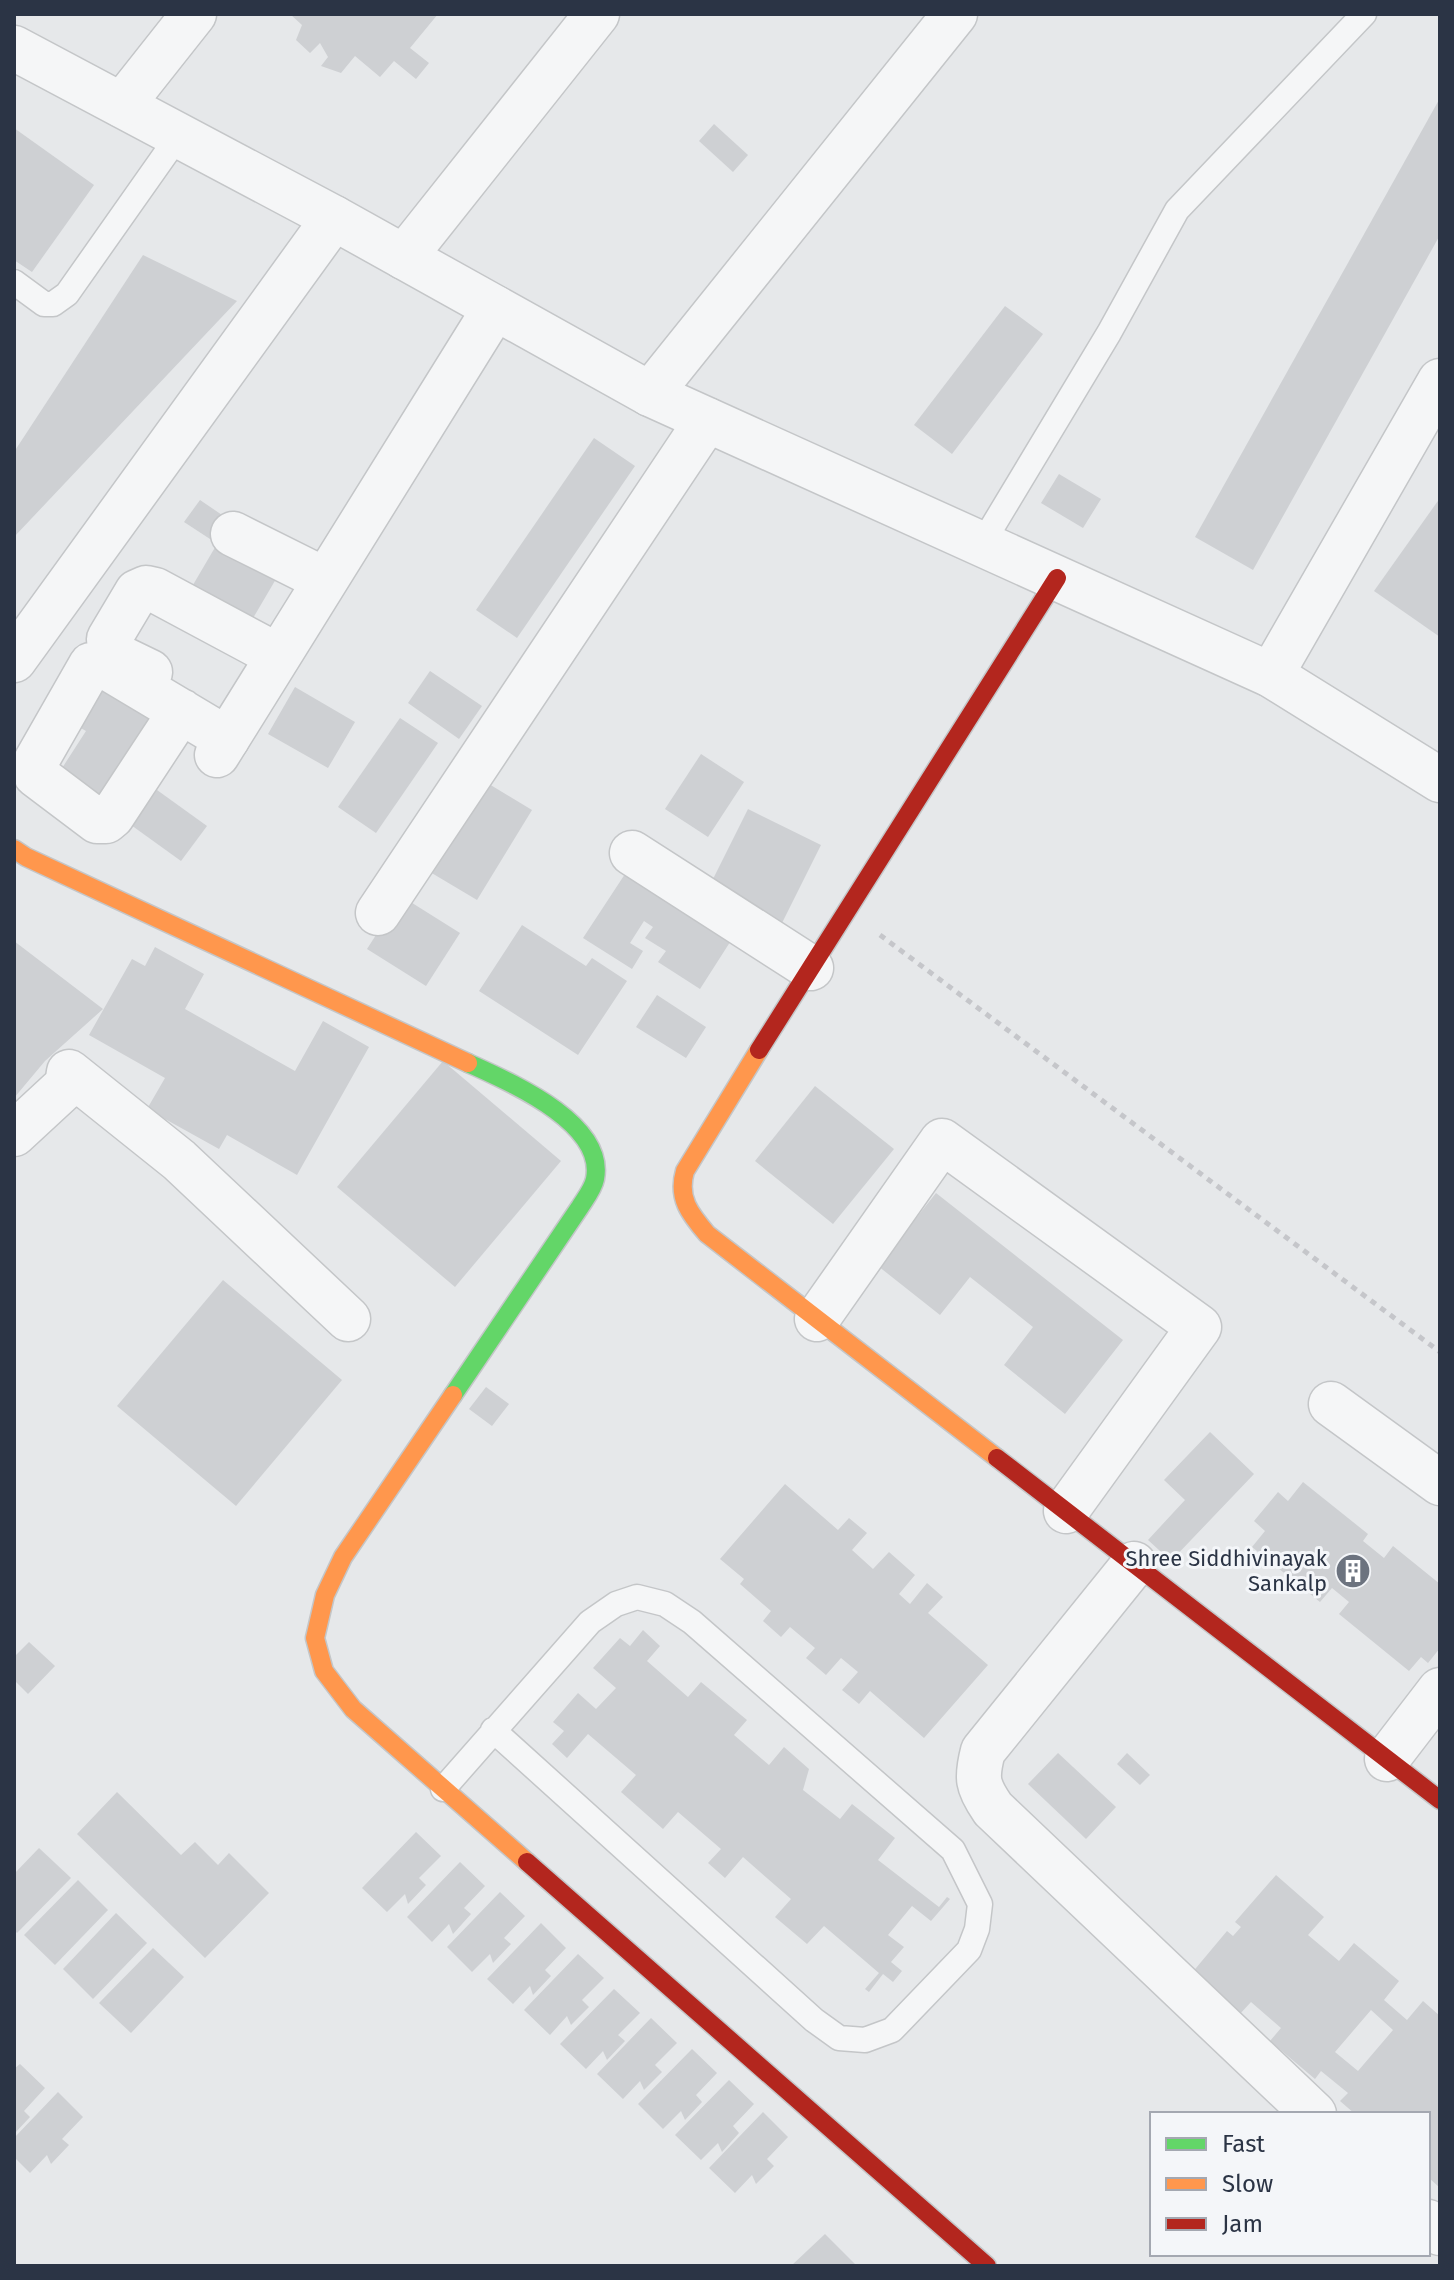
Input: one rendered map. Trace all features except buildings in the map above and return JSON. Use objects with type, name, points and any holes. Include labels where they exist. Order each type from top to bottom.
[{"type":"street","points":[[122,105],[194,14]]},
{"type":"street","points":[[404,257],[597,14]]},
{"type":"street","points":[[650,394],[955,14]]},
{"type":"street","points":[[14,48],[334,218],[650,394],[1271,675],[1440,780]]},
{"type":"street","points":[[14,660],[334,218]]},
{"type":"street","points":[[228,737],[495,308]]},
{"type":"street","points":[[1271,675],[1440,381]]},
{"type":"street","points":[[378,913],[707,420]]},
{"type":"street","points":[[233,534],[325,580]]},
{"type":"street","points":[[1057,578],[683,1173],[680,1192],[689,1214],[707,1234],[1440,1800]]},
{"type":"street","points":[[228,737],[110,648],[109,639],[137,592],[146,588],[155,590],[278,656]]},
{"type":"street","points":[[181,711],[228,737]]},
{"type":"street","points":[[14,849],[529,1091],[555,1109],[594,1154],[595,1180],[580,1207],[343,1557],[325,1595],[315,1638],[324,1671],[353,1709],[987,2266]]},
{"type":"street","points":[[632,853],[811,968]]},
{"type":"street","points":[[14,1134],[67,1085],[69,1072],[179,1160],[348,1319]]},
{"type":"street","points":[[817,1319],[942,1141],[1199,1327],[1066,1511]]},
{"type":"street","points":[[1331,1404],[1440,1483]]},
{"type":"street","points":[[1134,1564],[983,1751],[978,1770],[980,1790],[993,1809],[1312,2112]]},
{"type":"street","points":[[1387,1759],[1440,1690]]},
{"type":"lane","points":[[982,544],[1109,333],[1177,210],[1364,14]]},
{"type":"lane","points":[[14,282],[44,304],[53,304],[67,294],[179,135]]},
{"type":"lane","points":[[443,1789],[493,1730],[590,1622],[616,1604],[637,1597],[665,1604],[704,1633],[953,1850],[980,1904],[977,1929],[969,1950],[892,2030],[865,2040],[839,2038],[814,2020],[493,1730]]},
{"type":"path","points":[[847,911],[1440,1352]]},
{"type":"traffic: fast","points":[[453,1395],[595,1179],[594,1158],[585,1139],[570,1122],[528,1093],[468,1063]]},
{"type":"traffic: slow","points":[[14,849],[468,1063]]},
{"type":"traffic: slow","points":[[759,1050],[685,1171],[684,1198],[690,1212],[707,1234],[997,1458]]},
{"type":"traffic: slow","points":[[453,1395],[343,1557],[325,1595],[315,1638],[324,1671],[353,1709],[527,1862]]},
{"type":"traffic: jam","points":[[759,1050],[1057,578]]},
{"type":"traffic: jam","points":[[997,1458],[1440,1800]]},
{"type":"traffic: jam","points":[[527,1862],[987,2266]]},
{"type":"place","name":"Shree Siddhivinayak Sankalp","points":[[1353,1571]]}]
